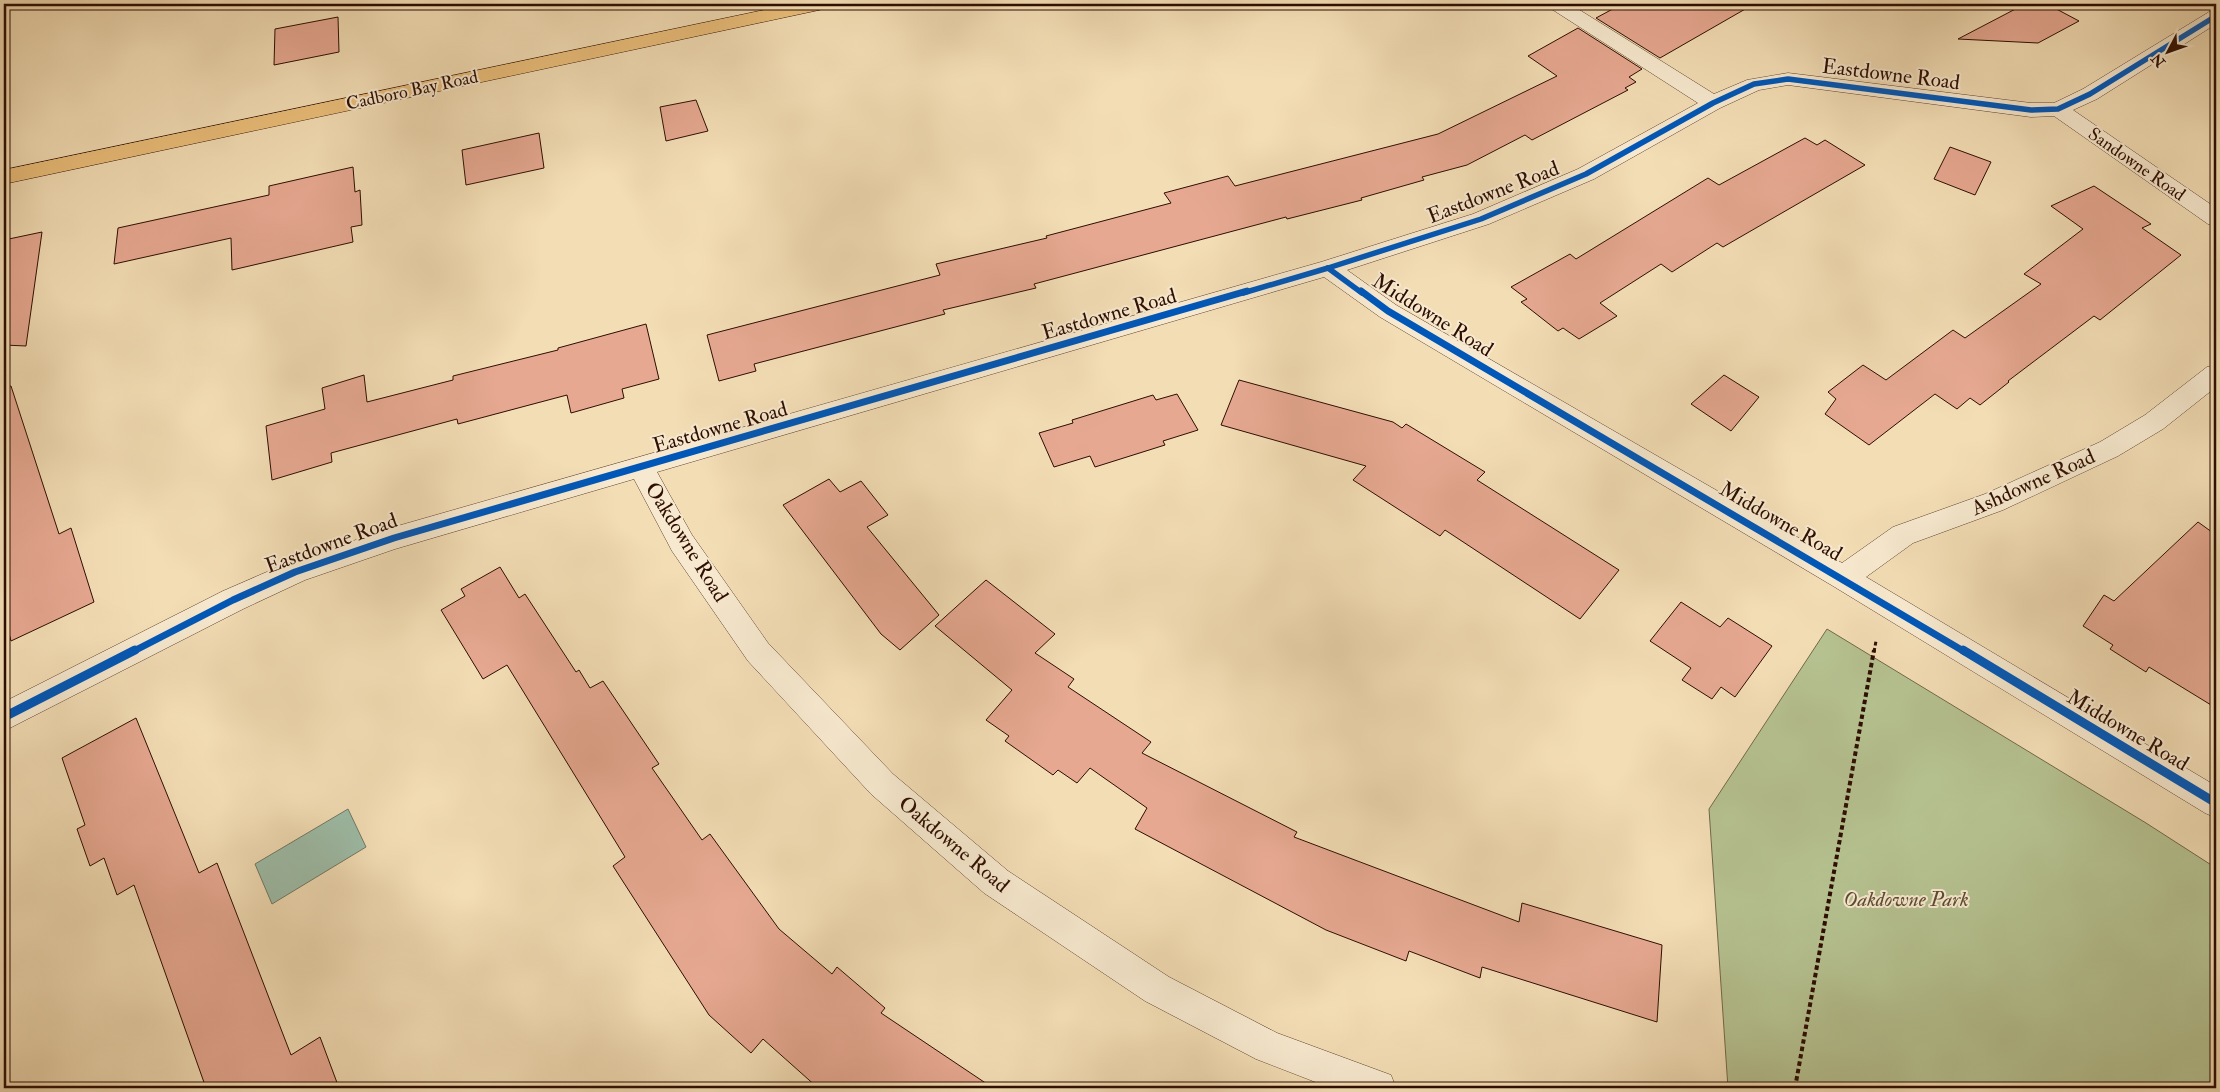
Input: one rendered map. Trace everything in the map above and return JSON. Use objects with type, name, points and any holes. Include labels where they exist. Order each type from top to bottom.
[{"type":"main road","name":"Cadboro Bay Road","points":[[4,177],[819,4]]},
{"type":"street","points":[[1557,4],[1713,103]]},
{"type":"street","name":"Eastdowne Road","points":[[4,717],[233,600],[295,572],[394,538],[1328,268],[1482,219],[1586,174],[1713,103],[1754,84],[1788,79],[2031,110],[2058,109],[2090,94],[2216,16]]},
{"type":"street","name":"Sandowne Road","points":[[2058,109],[2216,219]]},
{"type":"street","name":"Middowne Road","points":[[1328,268],[1388,311],[1887,604],[2216,804]]},
{"type":"street","name":"Ashdowne Road","points":[[1843,578],[1903,535],[1994,502],[2109,449],[2154,422],[2216,374]]},
{"type":"street","name":"Oakdowne Road","points":[[641,467],[682,543],[758,652],[882,784],[996,882],[1157,989],[1268,1047],[1378,1088]]},
{"type":"path","points":[[1795,1088],[1875,646],[1887,604]]},
{"type":"green space","name":"Oakdowne Park","points":[[1827,629],[2146,823],[2216,868],[2216,1088],[1728,1088],[1709,809]]},
{"type":"shaded area","points":[[348,809],[366,847],[272,904],[255,864]]},
{"type":"building","points":[[1622,4],[1754,4],[1660,58],[1596,18]]},
{"type":"building","points":[[2025,4],[2047,4],[2079,21],[2038,43],[1958,39]]},
{"type":"building","points":[[338,17],[339,52],[274,65],[275,29]]},
{"type":"building","points":[[1578,28],[1642,69],[1629,77],[1636,82],[1625,88],[1628,90],[1532,140],[1525,135],[1467,165],[1422,177],[1424,180],[1361,198],[1362,200],[1287,219],[1286,217],[1034,284],[1036,288],[943,310],[945,314],[754,364],[756,371],[719,381],[707,335],[940,275],[936,264],[1047,238],[1046,236],[1171,203],[1164,193],[1228,176],[1235,186],[1438,134],[1557,76],[1528,56]]},
{"type":"building","points":[[696,100],[708,131],[666,141],[660,107]]},
{"type":"building","points":[[539,133],[544,168],[466,185],[462,150]]},
{"type":"building","points":[[1805,138],[1817,145],[1825,140],[1865,165],[1723,247],[1717,243],[1672,272],[1661,264],[1600,303],[1617,316],[1579,339],[1563,328],[1558,331],[1521,302],[1527,299],[1511,287],[1570,254],[1576,259],[1708,178],[1719,185]]},
{"type":"building","points":[[1950,147],[1991,162],[1975,195],[1934,179]]},
{"type":"building","points":[[353,167],[355,192],[360,190],[362,225],[351,227],[353,242],[232,270],[231,238],[114,264],[118,228],[269,195],[269,186]]},
{"type":"building","points":[[2094,186],[2151,224],[2142,228],[2181,255],[2100,320],[2094,316],[2008,381],[1980,405],[1970,398],[1957,409],[1935,394],[1869,445],[1825,414],[1836,399],[1828,392],[1863,365],[1886,380],[1953,330],[1965,338],[2041,284],[2024,274],[2083,229],[2051,206]]},
{"type":"building","points":[[42,232],[26,346],[4,345],[4,240]]},
{"type":"building","points":[[646,324],[659,379],[622,389],[624,398],[571,413],[567,395],[458,424],[457,419],[331,453],[332,462],[272,480],[266,426],[325,409],[322,388],[364,375],[367,402],[453,380],[453,376],[558,350],[558,348]]},
{"type":"building","points":[[1724,375],[1759,397],[1731,431],[1691,404]]},
{"type":"building","points":[[1239,380],[1393,422],[1402,428],[1406,424],[1485,472],[1477,480],[1619,570],[1580,619],[1445,530],[1440,536],[1353,480],[1366,466],[1221,425]]},
{"type":"building","points":[[11,386],[59,534],[71,528],[94,602],[11,641],[4,614],[4,387]]},
{"type":"building","points":[[1177,394],[1198,430],[1163,441],[1165,445],[1095,467],[1090,456],[1054,467],[1039,433],[1073,423],[1072,420],[1153,395],[1156,400]]},
{"type":"building","points":[[829,479],[840,492],[861,481],[888,515],[867,527],[939,615],[900,650],[881,634],[783,505]]},
{"type":"building","points":[[2198,522],[2216,535],[2216,708],[2149,667],[2146,672],[2110,649],[2113,645],[2083,626],[2104,595],[2114,601]]},
{"type":"building","points":[[500,567],[519,598],[525,594],[576,672],[579,670],[590,688],[603,681],[659,764],[652,768],[702,840],[710,834],[779,929],[832,974],[837,967],[885,1008],[881,1013],[993,1088],[818,1088],[763,1039],[751,1053],[709,1015],[613,866],[625,857],[507,665],[483,679],[441,610],[465,596],[461,589]]},
{"type":"building","points":[[986,580],[1055,634],[1035,653],[1074,679],[1068,687],[1151,742],[1142,753],[1297,832],[1294,837],[1519,922],[1522,903],[1662,945],[1657,1022],[1482,967],[1480,978],[1409,951],[1406,961],[1326,930],[1135,829],[1147,808],[1090,768],[1077,783],[1058,770],[1053,775],[1005,741],[1009,736],[986,720],[1012,690],[935,626]]},
{"type":"building","points":[[1681,602],[1720,627],[1728,618],[1772,646],[1735,697],[1721,687],[1712,699],[1682,680],[1691,668],[1650,641]]},
{"type":"building","points":[[136,718],[199,873],[217,863],[291,1055],[320,1037],[339,1088],[206,1088],[134,885],[117,895],[104,858],[90,866],[77,829],[85,825],[62,758]]},
{"type":"cycle path","points":[[4,717],[233,600],[295,572],[394,538],[1328,268],[1481,219],[1586,174],[1713,103],[1754,84],[1788,79],[2031,110],[2058,109],[2090,94],[2216,16]]},
{"type":"cycle path","points":[[1328,268],[1388,311],[1843,578],[2216,803]]}]
